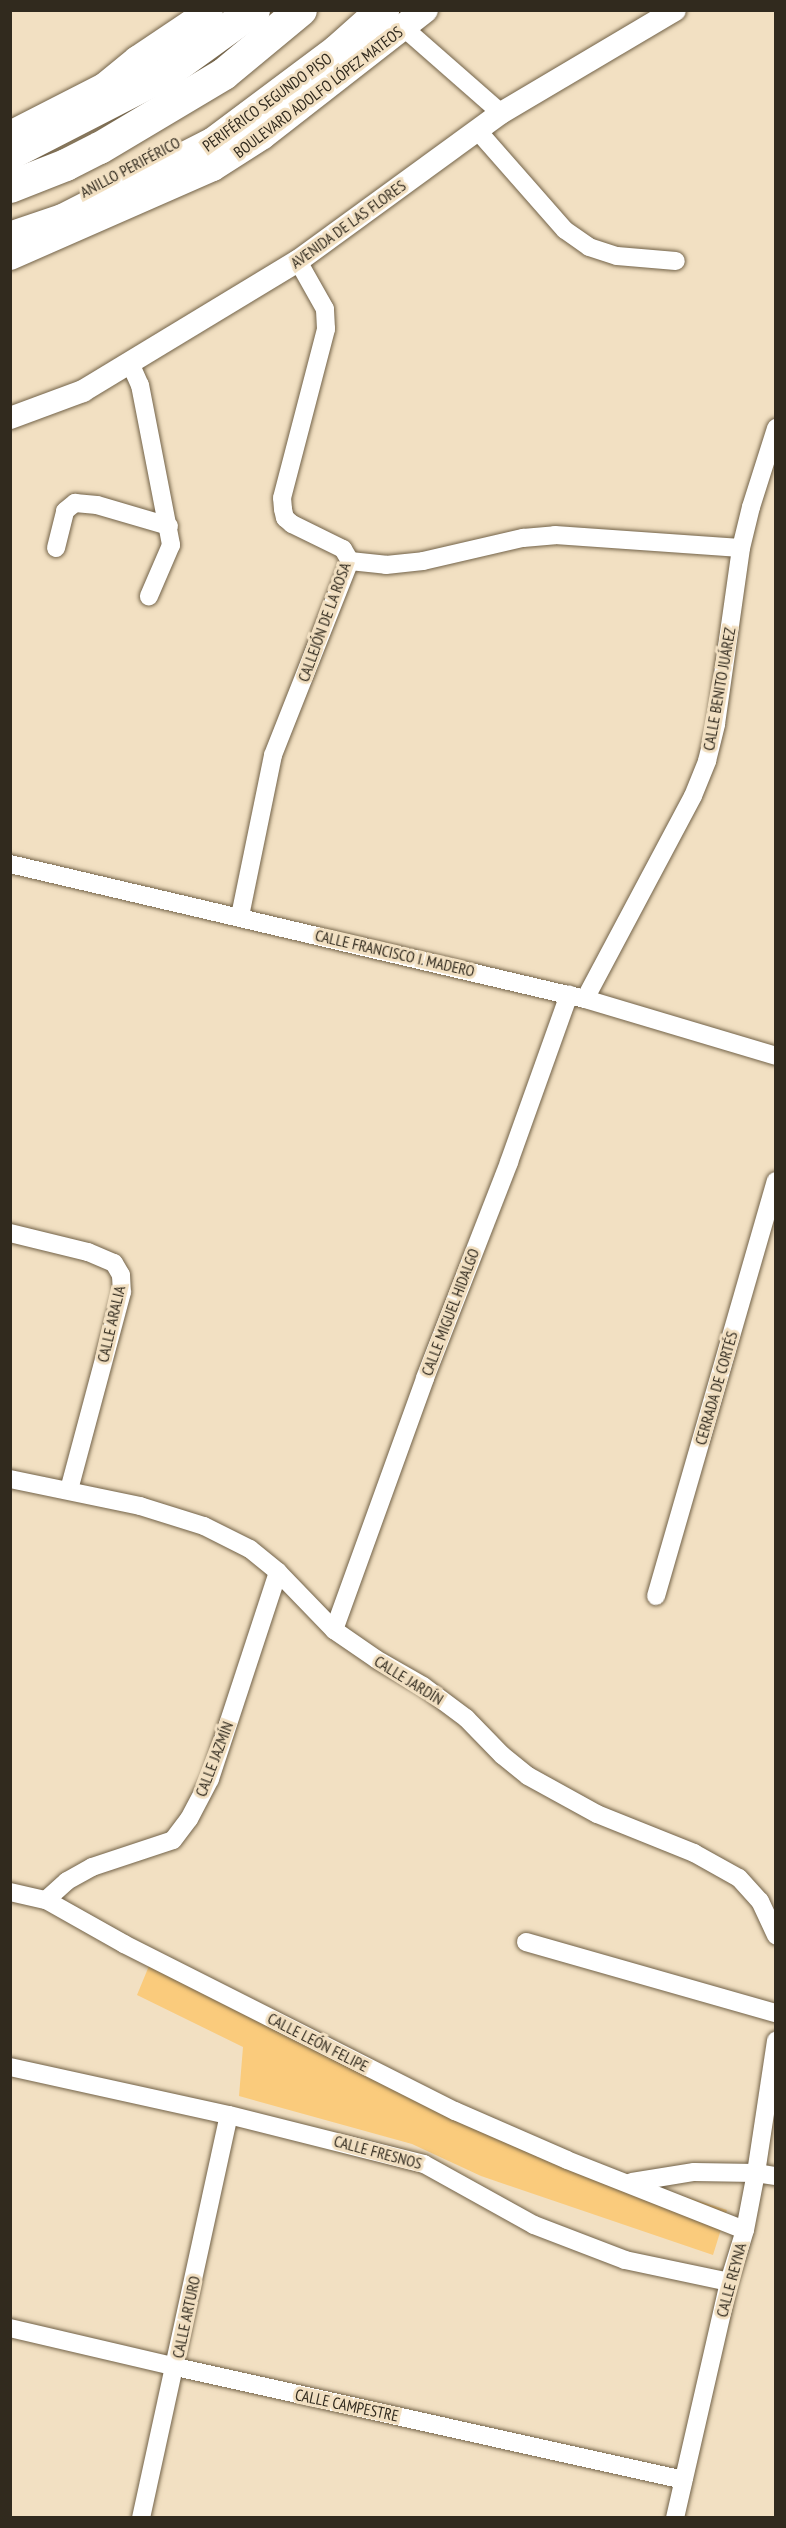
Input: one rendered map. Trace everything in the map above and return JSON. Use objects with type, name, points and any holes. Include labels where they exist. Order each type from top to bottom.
[{"type":"highway","points":[[10,154],[164,75],[254,10]]},
{"type":"highway","name":"ANILLO PERIFÉRICO","points":[[10,187],[100,148],[224,74],[301,10]]},
{"type":"highway","name":"ANILLO PERIFÉRICO","points":[[10,220],[76,196],[238,110],[353,10]]},
{"type":"highway","name":"PERIFÉRICO SEGUNDO PISO","points":[[10,238],[63,220],[214,143],[337,51],[393,19]]},
{"type":"main road","points":[[10,134],[104,86],[137,59],[210,10]]},
{"type":"main road","name":"BOULEVARD ADOLFO LÓPEZ MATEOS","points":[[10,257],[213,168],[263,136],[393,19],[425,10]]},
{"type":"street","name":"AVENIDA DE LAS FLORES","points":[[10,418],[83,391],[298,261],[501,113],[675,10]]},
{"type":"street","points":[[393,19],[501,113]]},
{"type":"street","points":[[477,130],[566,230],[589,247],[617,256],[676,261]]},
{"type":"street","name":"CALLEJÓN DE LA ROSA","points":[[240,916],[273,755],[350,561],[343,549],[292,524],[285,518],[283,509],[282,498],[326,329],[325,309],[298,261]]},
{"type":"street","points":[[130,363],[140,385],[171,545],[148,596]]},
{"type":"street","name":"CALLE BENITO JUÁREZ","points":[[577,997],[693,796],[707,761],[716,724],[741,548],[754,495],[776,428]]},
{"type":"street","points":[[56,548],[64,511],[75,503],[97,505],[169,526]]},
{"type":"street","points":[[350,561],[386,565],[423,561],[523,538],[555,536],[741,548]]},
{"type":"street","name":"CALLE FRANCISCO I. MADERO","points":[[10,864],[240,916],[577,997],[776,1056]]},
{"type":"street","name":"CALLE MIGUEL HIDALGO","points":[[334,1630],[424,1378],[508,1162],[577,997]]},
{"type":"street","name":"CERRADA DE CORTÉS","points":[[656,1596],[776,1180]]},
{"type":"street","name":"CALLE ARALIA","points":[[10,1233],[88,1252],[114,1263],[121,1275],[122,1292],[69,1490]]},
{"type":"street","name":"CALLE JARDÍN","points":[[10,1479],[140,1506],[204,1526],[250,1549],[278,1572],[334,1630],[376,1659],[423,1686],[466,1718],[502,1755],[528,1776],[597,1814],[694,1853],[739,1878],[760,1901],[776,1935]]},
{"type":"street","name":"CALLE JAZMÍN","points":[[46,1899],[67,1881],[92,1867],[173,1840],[189,1819],[210,1779],[278,1572]]},
{"type":"street","name":"CALLE LEÓN FELIPE","points":[[10,1892],[46,1899],[124,1944],[455,2111],[567,2160],[744,2230]]},
{"type":"street","points":[[526,1942],[776,2013]]},
{"type":"street","name":"CALLE REYNA","points":[[675,2517],[729,2282],[744,2230],[756,2173],[767,2145],[776,2041]]},
{"type":"street","name":"CALLE FRESNOS","points":[[10,2067],[229,2115],[424,2164],[534,2225],[604,2253],[625,2260],[729,2282]]},
{"type":"street","name":"CALLE ARTURO","points":[[141,2517],[176,2367],[229,2115]]},
{"type":"street","name":"CALLE LEÓN FELIPE","points":[[630,2183],[694,2172],[756,2173],[776,2176]]},
{"type":"street","name":"CALLE CAMPESTRE","points":[[10,2328],[684,2480]]},
{"type":"shaded area","points":[[151,1961],[562,2157],[727,2210],[713,2255],[481,2176],[412,2144],[239,2096],[243,2047],[137,1995]]}]
